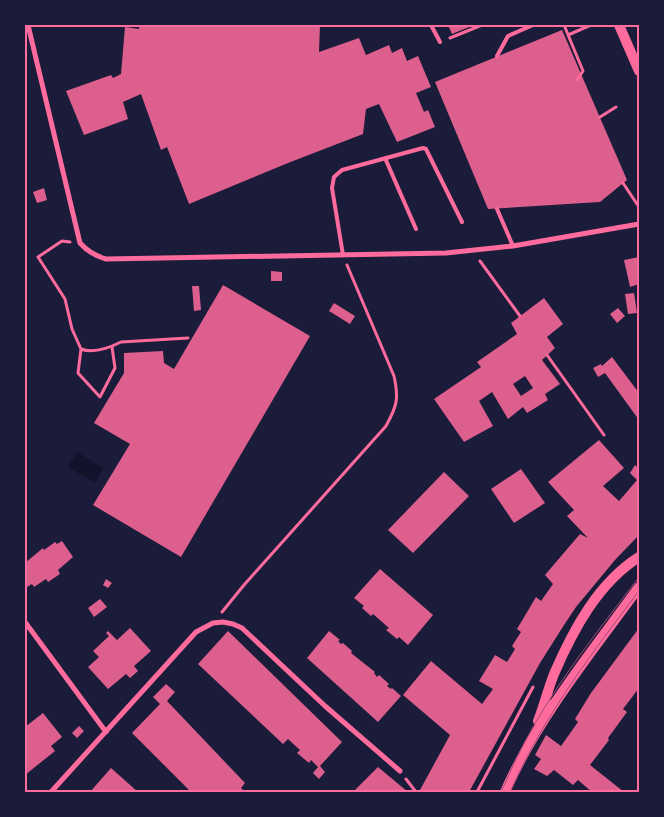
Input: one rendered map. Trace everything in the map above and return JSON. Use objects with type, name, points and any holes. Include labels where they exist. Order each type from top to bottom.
[{"type":"main road","points":[[619,25],[639,71]]},
{"type":"main road","points":[[505,792],[531,739],[554,676],[583,617],[603,589],[630,562],[639,556]]},
{"type":"main road","points":[[531,739],[583,663],[639,587]]},
{"type":"street","points":[[28,25],[80,243],[95,256],[106,259],[421,254],[473,251],[639,224]]},
{"type":"street","points":[[25,622],[106,732]]},
{"type":"street","points":[[51,792],[188,640],[203,627],[223,622],[233,624],[250,635],[324,706],[400,771]]},
{"type":"lane","points":[[431,25],[440,42]]},
{"type":"lane","points":[[497,56],[508,36],[533,25]]},
{"type":"lane","points":[[343,255],[332,188],[334,177],[342,170],[385,158],[423,148],[426,149],[462,222]]},
{"type":"lane","points":[[385,158],[416,229]]},
{"type":"lane","points":[[497,209],[513,246]]},
{"type":"path","points":[[440,42],[482,25]]},
{"type":"path","points":[[564,25],[583,71],[577,80]]},
{"type":"path","points":[[568,35],[591,25]]},
{"type":"path","points":[[600,117],[616,107]]},
{"type":"path","points":[[623,183],[639,207]]},
{"type":"path","points":[[80,243],[62,241],[38,257],[65,299],[72,329],[81,349],[78,373],[100,397],[115,368],[112,347]]},
{"type":"path","points":[[473,251],[520,316]]},
{"type":"path","points":[[213,623],[244,585],[386,426],[395,410],[397,400],[394,376],[343,255]]},
{"type":"path","points":[[81,349],[88,351],[112,347],[121,342],[188,338]]},
{"type":"path","points":[[547,355],[604,435]]},
{"type":"path","points":[[400,771],[416,792]]},
{"type":"shaded area","points":[[77,452],[103,468],[95,483],[68,467]]},
{"type":"building","points":[[140,25],[320,25],[319,52],[359,38],[366,55],[389,45],[392,53],[402,48],[407,61],[418,56],[431,87],[416,93],[424,112],[428,110],[435,127],[397,142],[379,104],[366,109],[363,134],[189,204],[167,147],[161,150],[141,94],[123,102],[128,119],[84,135],[66,91],[111,75],[113,78],[121,74],[125,27],[139,29]]},
{"type":"building","points":[[448,25],[474,25],[452,34]]},
{"type":"building","points":[[562,30],[627,180],[600,202],[488,209],[435,82]]},
{"type":"building","points":[[44,188],[47,200],[37,203],[33,192]]},
{"type":"building","points":[[639,257],[639,284],[630,287],[624,260]]},
{"type":"building","points":[[271,271],[282,272],[282,281],[271,281]]},
{"type":"building","points":[[223,285],[310,336],[181,557],[93,505],[130,444],[94,423],[124,373],[124,353],[163,351],[164,363],[174,369]]},
{"type":"building","points":[[192,286],[199,286],[201,310],[194,311]]},
{"type":"building","points":[[634,293],[637,313],[628,314],[625,294]]},
{"type":"building","points":[[544,298],[563,324],[547,337],[555,348],[542,360],[560,384],[545,394],[548,400],[527,413],[523,407],[508,419],[492,392],[479,401],[493,426],[464,442],[434,399],[481,367],[477,362],[517,334],[511,323]],"holes":[[[525,376],[533,388],[521,396],[513,384]]]},
{"type":"building","points":[[334,303],[355,316],[350,324],[329,311]]},
{"type":"building","points":[[618,308],[625,316],[617,323],[610,314]]},
{"type":"building","points":[[612,357],[639,393],[639,420],[605,373],[598,377],[593,368],[601,364],[602,366]]},
{"type":"building","points":[[599,440],[624,468],[603,486],[619,501],[637,480],[630,473],[635,465],[639,469],[639,535],[615,560],[576,607],[564,625],[540,663],[469,792],[423,792],[420,790],[450,735],[403,695],[431,661],[482,704],[493,689],[479,681],[495,655],[507,662],[515,649],[512,646],[521,632],[517,629],[536,597],[541,601],[553,584],[545,575],[580,534],[588,538],[567,516],[574,510],[548,482]]},
{"type":"building","points":[[521,469],[545,503],[514,523],[491,489]]},
{"type":"building","points":[[444,472],[469,496],[413,553],[388,530]]},
{"type":"building","points":[[62,541],[73,557],[58,570],[60,574],[48,582],[46,579],[34,587],[32,584],[27,587],[25,584],[25,563],[43,548],[44,550],[55,542],[57,544]]},
{"type":"building","points":[[380,569],[433,615],[408,645],[399,637],[397,639],[386,630],[389,628],[373,614],[371,616],[362,608],[364,606],[354,598]]},
{"type":"building","points":[[106,579],[112,583],[108,588],[103,585]]},
{"type":"building","points":[[100,599],[107,607],[94,617],[88,608]]},
{"type":"building","points":[[130,628],[151,651],[134,666],[138,671],[130,678],[126,674],[108,689],[88,667],[99,657],[93,651],[109,636],[106,633],[108,631],[117,640]]},
{"type":"building","points":[[639,628],[639,688],[623,709],[627,712],[590,765],[624,792],[592,792],[578,780],[573,785],[554,770],[547,776],[534,769],[541,759],[535,755],[546,735],[561,746],[578,722],[575,719],[591,693]]},
{"type":"building","points":[[228,631],[342,742],[320,766],[325,772],[319,779],[313,773],[318,767],[311,760],[309,763],[297,753],[300,750],[288,739],[283,744],[198,664]]},
{"type":"building","points":[[329,631],[340,640],[338,641],[341,644],[343,643],[352,651],[351,653],[375,672],[377,677],[379,675],[389,684],[387,686],[401,696],[378,722],[307,658]]},
{"type":"building","points":[[166,684],[175,692],[167,701],[245,783],[241,788],[245,792],[191,792],[132,733],[160,704],[153,697]]},
{"type":"building","points":[[43,713],[62,737],[51,746],[55,751],[25,775],[25,727]]},
{"type":"building","points":[[79,726],[84,731],[77,738],[72,733]]},
{"type":"building","points":[[378,767],[408,792],[353,792]]},
{"type":"building","points":[[111,768],[138,792],[90,792]]},
{"type":"tram line","points":[[501,792],[524,743],[557,688],[639,577]]},
{"type":"tram line","points":[[510,792],[537,738],[568,688],[639,591]]}]
